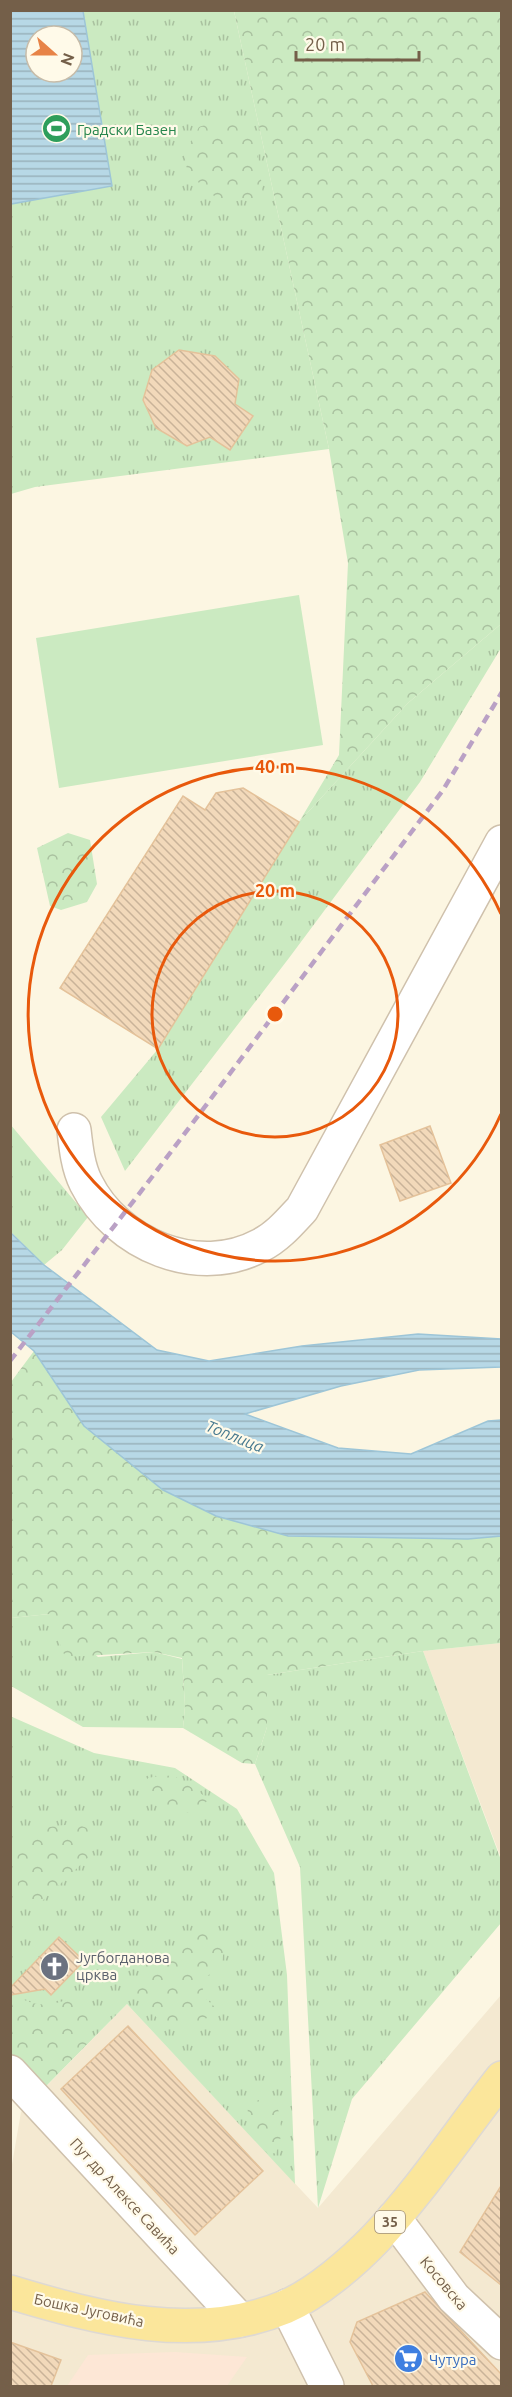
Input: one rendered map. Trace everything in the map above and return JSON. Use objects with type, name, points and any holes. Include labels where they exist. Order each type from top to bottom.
[{"type":"main road","name":"35","points":[[240,2320],[287,2306],[335,2275],[375,2239],[394,2218],[501,2078]]},
{"type":"main road","name":"Бошка Југовића","points":[[10,2292],[64,2308],[118,2320],[185,2327],[240,2320]]},
{"type":"street","points":[[74,1130],[81,1171],[98,1204],[136,1238],[158,1250],[183,1257],[208,1259],[237,1255],[261,1245],[283,1230],[302,1209],[501,842]]},
{"type":"street","name":"Пут др Алексе Савића","points":[[10,2072],[240,2320]]},
{"type":"street","name":"Косовска","points":[[394,2218],[454,2298],[501,2343]]},
{"type":"street","points":[[287,2306],[327,2386]]},
{"type":"shaded area","points":[[502,1643],[501,1858],[423,1651]]},
{"type":"shaded area","points":[[501,1995],[501,2386],[11,2386],[10,2176],[21,2112],[127,2004],[318,2208]]},
{"type":"shaded area","points":[[175,2352],[247,2357],[227,2386],[67,2386],[88,2355]]},
{"type":"green space","points":[[11,11],[234,11],[329,449],[35,487],[11,494]]},
{"type":"green space","points":[[234,11],[501,11],[501,624],[408,703],[299,822],[339,755],[348,563],[329,449]]},
{"type":"green space","points":[[227,117],[255,132],[264,203],[244,200],[221,203],[205,187],[188,175],[184,153],[199,127]]},
{"type":"green space","points":[[299,595],[323,745],[59,788],[36,638]]},
{"type":"green space","points":[[501,624],[501,648],[420,782],[289,958],[125,1171],[101,1117],[158,1049],[299,822],[408,703]]},
{"type":"green space","points":[[68,833],[90,840],[97,884],[87,902],[61,910],[50,906],[37,848]]},
{"type":"green space","points":[[10,1124],[88,1217],[62,1250],[44,1265],[11,1232]]},
{"type":"green space","points":[[34,1351],[84,1426],[288,1536],[468,1539],[501,1536],[501,1643],[423,1651],[267,1675],[267,1727],[255,1764],[242,1763],[183,1728],[185,1706],[182,1658],[154,1652],[65,1657],[49,1614],[11,1618],[11,1382]]},
{"type":"green space","points":[[49,1614],[98,1657],[154,1652],[182,1659],[185,1706],[183,1728],[83,1727],[11,1686],[11,1618]]},
{"type":"green space","points":[[423,1651],[501,1860],[501,1923],[352,2099],[318,2208],[300,1867],[255,1764],[267,1727],[267,1675]]},
{"type":"green space","points":[[10,1716],[94,1753],[175,1768],[237,1809],[274,1873],[287,1975],[295,2184],[127,2004],[42,2090],[11,2057]]},
{"type":"green space","points":[[164,1775],[176,1777],[209,1799],[195,1813],[170,1811],[158,1805],[141,1788],[148,1778]]},
{"type":"green space","points":[[76,1824],[93,1830],[91,1855],[40,1903],[28,1906],[18,1896],[17,1839],[48,1827]]},
{"type":"green space","points":[[203,1932],[224,1949],[221,1968],[200,1980],[206,1999],[216,2008],[202,2023],[189,2026],[156,2017],[144,2001],[128,1992],[145,1965],[167,1959],[188,1937]]},
{"type":"green space","points":[[10,1992],[26,2001],[41,2004],[73,1998],[87,2015],[92,2039],[42,2090],[11,2057]]},
{"type":"green space","points":[[259,2100],[278,2108],[282,2133],[276,2153],[268,2154],[247,2132],[248,2103]]},
{"type":"water","name":"Градски Базен","points":[[11,10],[83,11],[112,186],[11,204]]},
{"type":"water","name":"Топлица","points":[[10,1232],[44,1265],[157,1350],[209,1361],[302,1346],[418,1334],[501,1339],[501,1367],[419,1370],[341,1386],[245,1414],[338,1448],[411,1454],[488,1421],[501,1420],[501,1536],[468,1539],[288,1536],[216,1516],[163,1490],[84,1426],[34,1351],[11,1332]]},
{"type":"building","points":[[179,350],[215,356],[239,379],[235,404],[253,416],[230,450],[210,437],[187,446],[156,428],[143,400],[152,370]]},
{"type":"building","points":[[243,788],[299,822],[158,1049],[60,988],[183,796],[205,810],[216,793]]},
{"type":"building","points":[[430,1126],[451,1183],[400,1201],[380,1145]]},
{"type":"building","name":"Југбогданова црква","points":[[59,1937],[84,1961],[51,1995],[45,1989],[10,1995],[10,1988]]},
{"type":"building","points":[[128,2026],[263,2171],[195,2235],[61,2089]]},
{"type":"building","points":[[501,2186],[501,2285],[460,2252]]},
{"type":"building","points":[[425,2292],[501,2374],[501,2386],[373,2386],[350,2342],[357,2322]]},
{"type":"building","points":[[10,2342],[61,2360],[51,2386],[10,2386]]},
{"type":"railway","points":[[10,1361],[152,1177],[443,790],[502,692]]},
{"type":"place","name":"Градски Базен","points":[[56,129]]},
{"type":"place","name":"Југбогданова црква","points":[[55,1966]]},
{"type":"place","name":"Чутура","points":[[408,2359]]}]
